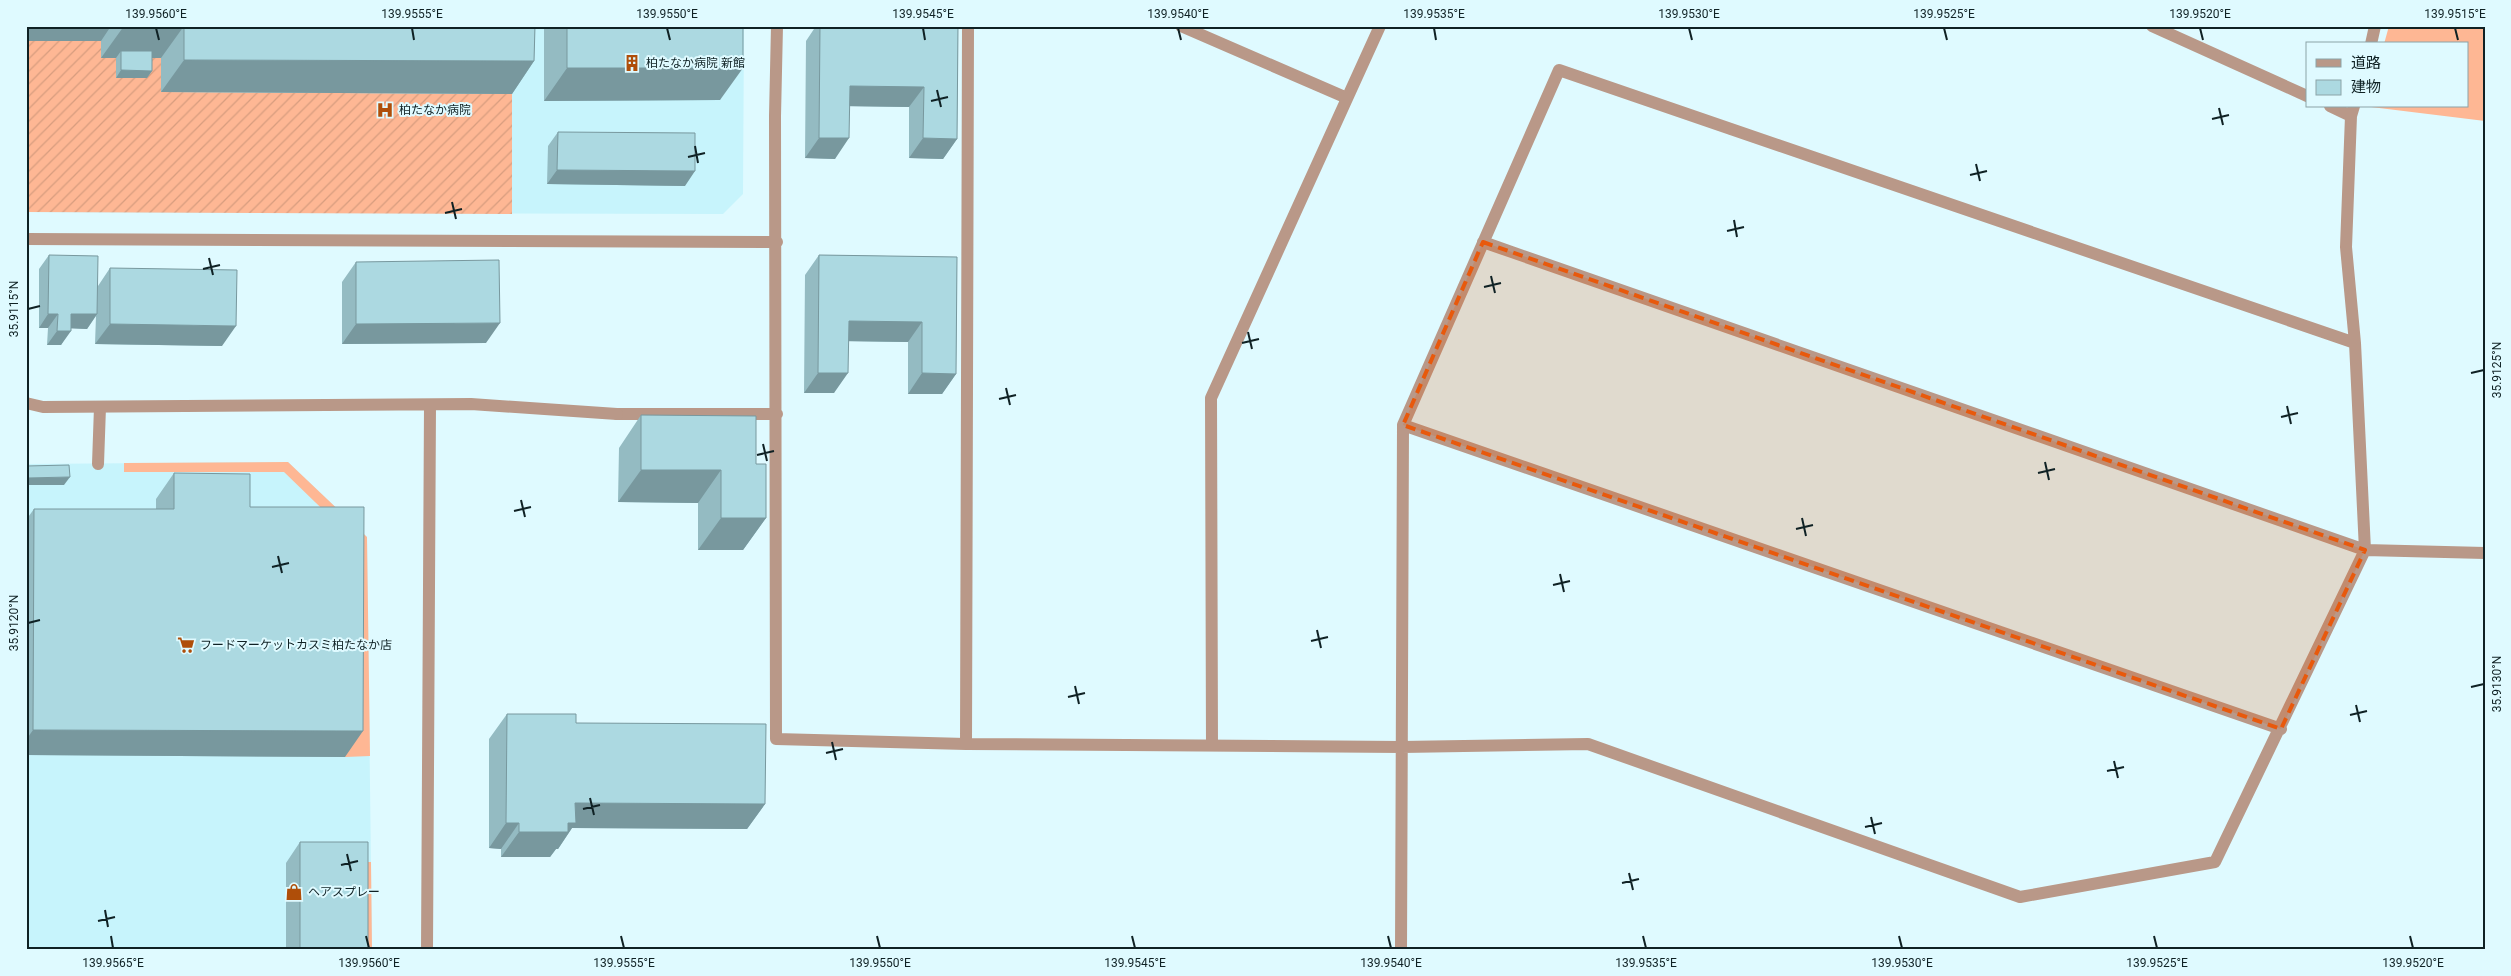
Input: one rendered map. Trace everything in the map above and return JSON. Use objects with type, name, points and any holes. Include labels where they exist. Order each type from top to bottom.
[{"type":"street","points":[[777,26],[775,116],[777,242],[776,739],[966,744],[1402,747],[1588,744],[2020,897],[2215,862],[2365,550],[2355,343],[2346,247],[2352,111],[2339,108]]},
{"type":"street","points":[[966,744],[968,26]]},
{"type":"street","points":[[1181,26],[1347,98]]},
{"type":"street","points":[[1212,745],[1211,398],[1380,26]]},
{"type":"street","points":[[2152,26],[2306,96]]},
{"type":"street","points":[[2371,42],[2375,26]]},
{"type":"street","points":[[1401,950],[1403,425],[1559,70],[2355,343]]},
{"type":"street","points":[[26,240],[777,242]]},
{"type":"street","points":[[1483,242],[2365,550],[2485,553]]},
{"type":"street","points":[[26,403],[43,407],[472,404],[617,414],[777,414]]},
{"type":"street","points":[[428,950],[430,405]]},
{"type":"street","points":[[26,412],[43,407]]},
{"type":"street","points":[[98,464],[100,407]]},
{"type":"street","points":[[1403,425],[2280,729]]},
{"type":"highlighted area","points":[[1483,242],[2365,550],[2281,729],[1403,425]]},
{"type":"shaded area","name":"柏たなか病院","points":[[26,26],[744,26],[743,194],[723,214],[26,212]]},
{"type":"shaded area","points":[[2389,26],[2485,26],[2485,121],[2379,108],[2468,108],[2468,42],[2385,42]]},
{"type":"shaded area","points":[[26,41],[101,41],[102,58],[161,58],[162,92],[512,94],[512,214],[26,212]]},
{"type":"shaded area","points":[[288,462],[367,537],[372,950],[26,950],[26,464]]},
{"type":"shaded area","points":[[288,462],[367,537],[370,756],[345,757],[346,532],[284,472],[124,472],[124,463]]},
{"type":"shaded area","points":[[353,862],[371,862],[372,950],[354,950]]},
{"type":"building","points":[[184,26],[535,26],[534,61],[184,60]]},
{"type":"building","points":[[567,26],[743,26],[743,68],[567,68]]},
{"type":"building","points":[[820,26],[958,26],[957,139],[923,138],[924,87],[850,86],[849,138],[819,138]]},
{"type":"building","points":[[121,51],[152,51],[152,71],[121,70]]},
{"type":"building","points":[[558,132],[695,133],[695,171],[557,170]]},
{"type":"building","points":[[49,255],[98,256],[97,314],[71,314],[71,331],[57,331],[58,314],[48,314]]},
{"type":"building","points":[[819,255],[957,257],[956,374],[922,373],[922,322],[849,321],[848,373],[818,373]]},
{"type":"building","points":[[499,260],[500,323],[356,324],[356,262]]},
{"type":"building","points":[[110,268],[237,270],[236,326],[110,324]]},
{"type":"building","points":[[641,415],[756,416],[756,464],[766,464],[766,518],[721,518],[721,470],[641,470]]},
{"type":"building","points":[[69,465],[70,477],[26,478],[26,466]]},
{"type":"building","name":"フードマーケットカスミ柏たなか店","points":[[174,473],[250,474],[250,507],[364,507],[363,731],[33,730],[34,509],[174,509]]},
{"type":"building","points":[[507,714],[576,714],[576,723],[766,724],[765,804],[575,803],[576,823],[568,823],[568,832],[519,832],[519,823],[506,823]]},
{"type":"building","points":[[300,842],[368,842],[368,950],[300,950]]},
{"type":"place","name":"柏たなか病院 新館","points":[[632,63]]},
{"type":"place","name":"柏たなか病院","points":[[385,110]]},
{"type":"place","name":"フードマーケットカスミ柏たなか店","points":[[186,645]]},
{"type":"place","name":"ヘアスプレー","points":[[294,892]]}]
